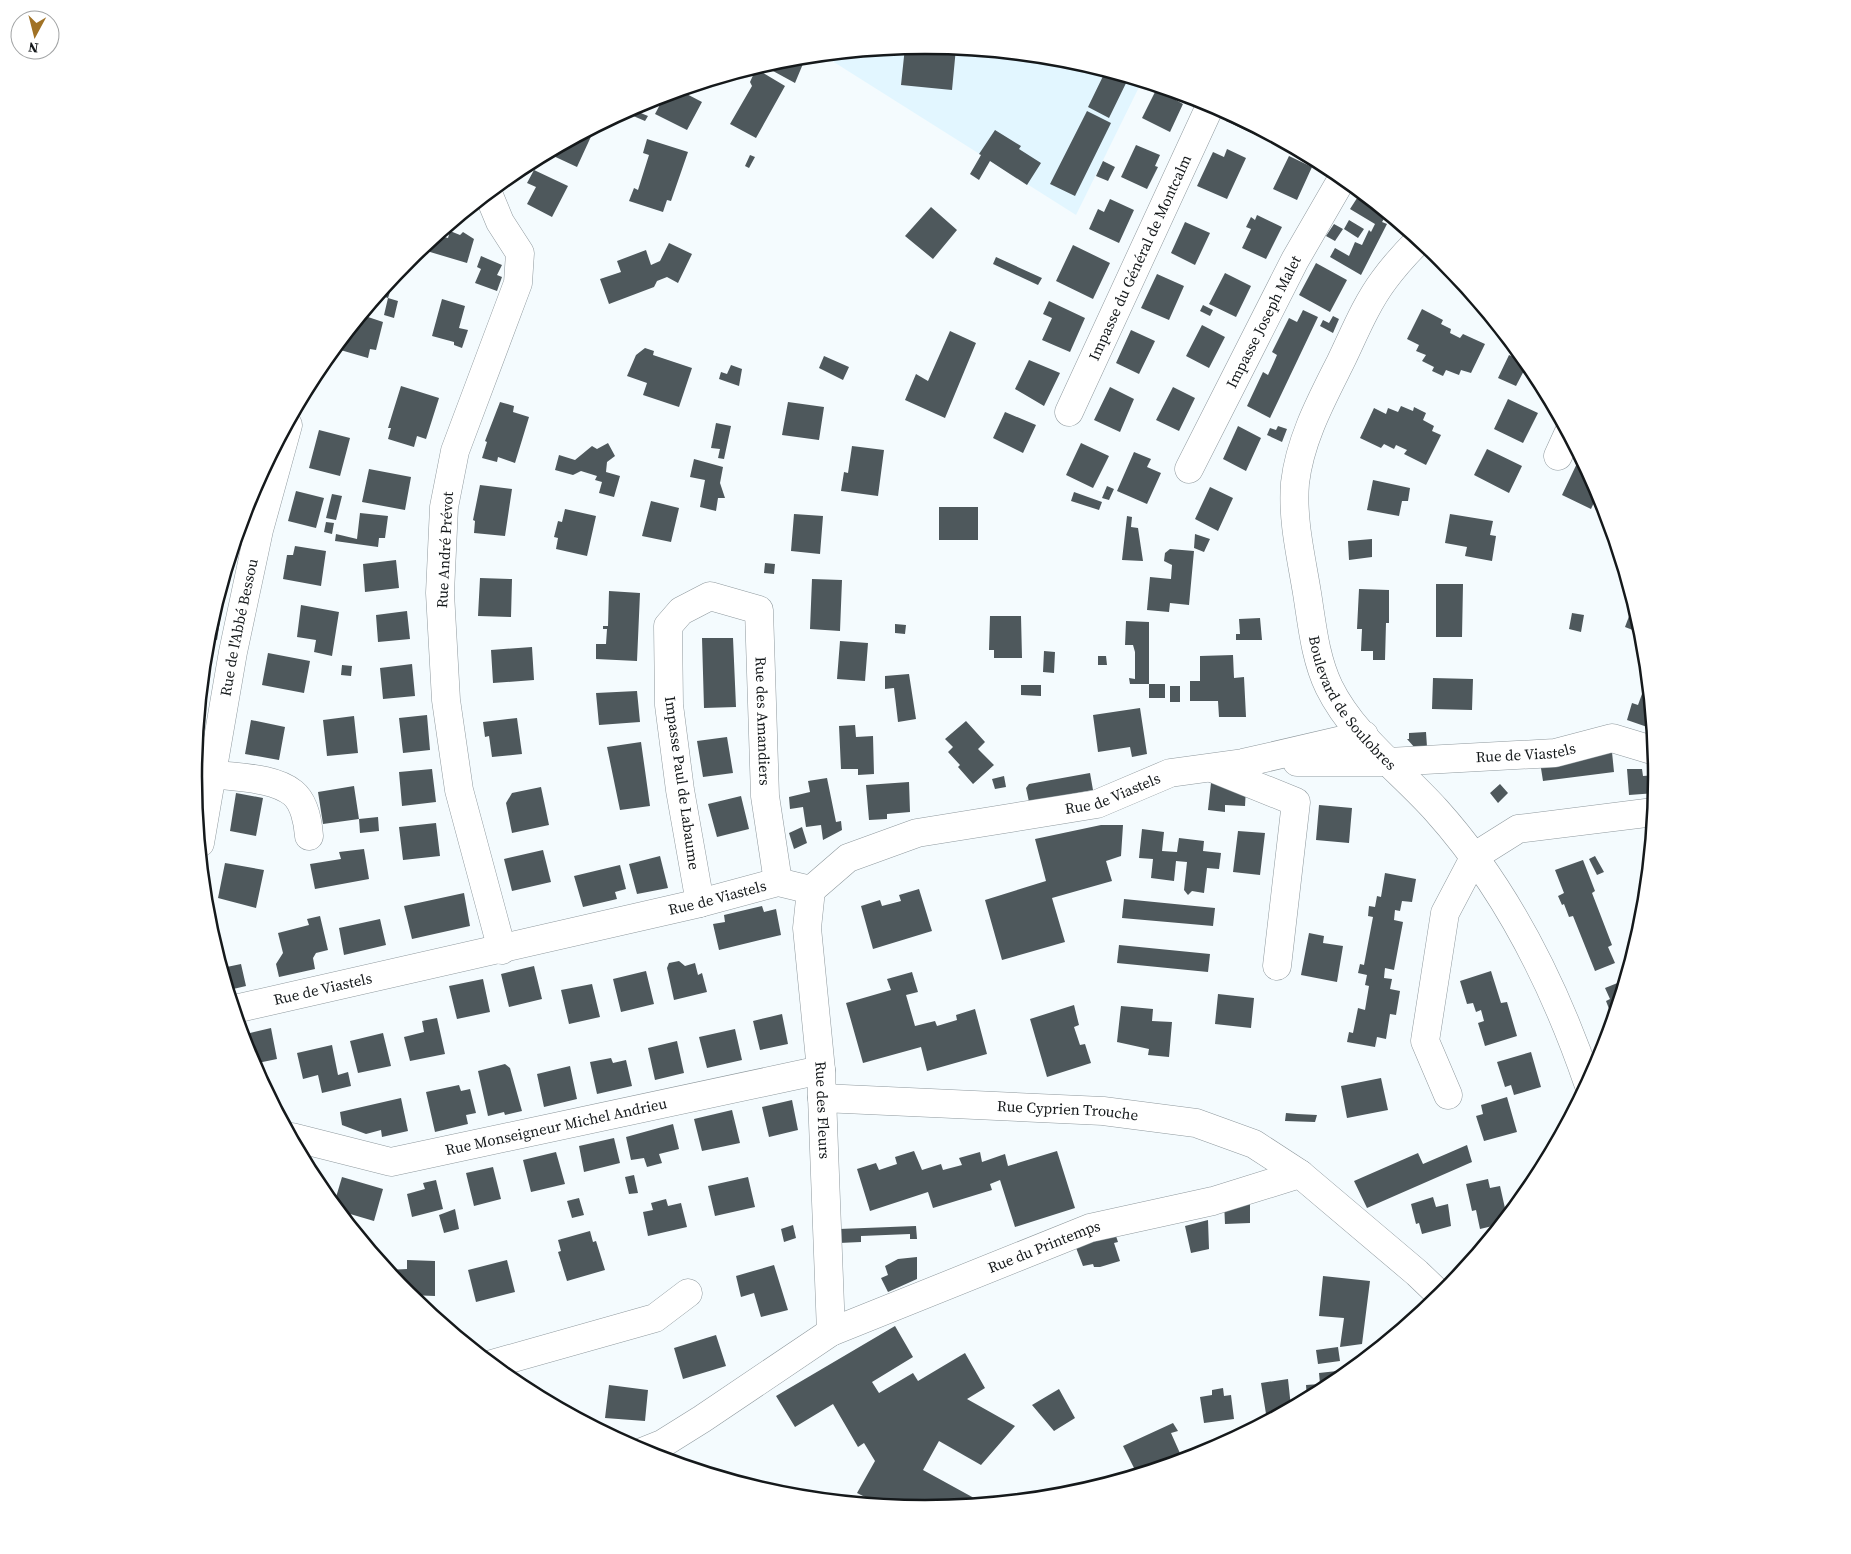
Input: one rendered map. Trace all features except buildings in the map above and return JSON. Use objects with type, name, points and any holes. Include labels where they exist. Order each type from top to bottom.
[{"type":"street","name":"Impasse du Général de Montcalm","points":[[1069,412],[1208,111]]},
{"type":"street","name":"Impasse Joseph Malet","points":[[1189,469],[1295,260],[1339,184]]},
{"type":"street","name":"Rue André Prévot","points":[[490,199],[500,222],[520,253],[518,283],[455,451],[444,507],[440,593],[446,700],[459,790],[502,950]]},
{"type":"street","name":"Boulevard de Soulobres","points":[[1401,232],[1383,281],[1358,325],[1318,406],[1304,444],[1296,482],[1295,523],[1317,655],[1329,686],[1342,707],[1364,735],[1436,810],[1475,856],[1522,930],[1568,1026],[1585,1074]]},
{"type":"street","name":"Boulevard de Soulobres","points":[[1383,281],[1415,245]]},
{"type":"street","name":"Rue de l'Abbé Bessou","points":[[204,822],[233,652],[250,527],[272,467]]},
{"type":"street","name":"Rue des Amandiers","points":[[710,596],[759,610],[765,796],[778,882]]},
{"type":"street","name":"Impasse Paul de Labaume","points":[[700,903],[680,790],[670,705],[668,626],[681,611],[710,596]]},
{"type":"street","name":"Rue de Viastels","points":[[1243,763],[1364,735]]},
{"type":"street","name":"Rue de Viastels","points":[[241,1008],[502,950],[700,903],[778,882],[811,890],[848,858],[917,833],[1097,804],[1170,773],[1243,763],[1388,762],[1555,753],[1612,738],[1648,749]]},
{"type":"street","points":[[1208,767],[1296,802],[1276,966]]},
{"type":"street","points":[[213,774],[271,783],[293,793],[307,818],[309,836]]},
{"type":"street","points":[[1448,1096],[1425,1041],[1445,913],[1475,856],[1518,829],[1647,813]]},
{"type":"street","name":"Rue des Fleurs","points":[[811,890],[806,928],[821,1070],[831,1332]]},
{"type":"street","name":"Rue Monseigneur Michel Andrieu","points":[[302,1144],[390,1162],[821,1070]]},
{"type":"street","name":"Rue Cyprien Trouche","points":[[822,1098],[1103,1111],[1196,1123],[1254,1144],[1300,1174]]},
{"type":"street","points":[[1300,1174],[1435,1290]]},
{"type":"street","name":"Rue du Printemps","points":[[654,1447],[702,1419],[831,1332],[1090,1228],[1213,1200],[1300,1174]]},
{"type":"street","points":[[500,1362],[655,1318],[688,1293]]},
{"type":"shaded area","points":[[878,55],[973,55],[1067,68],[1113,78],[1139,86],[1076,215],[831,60]]}]
